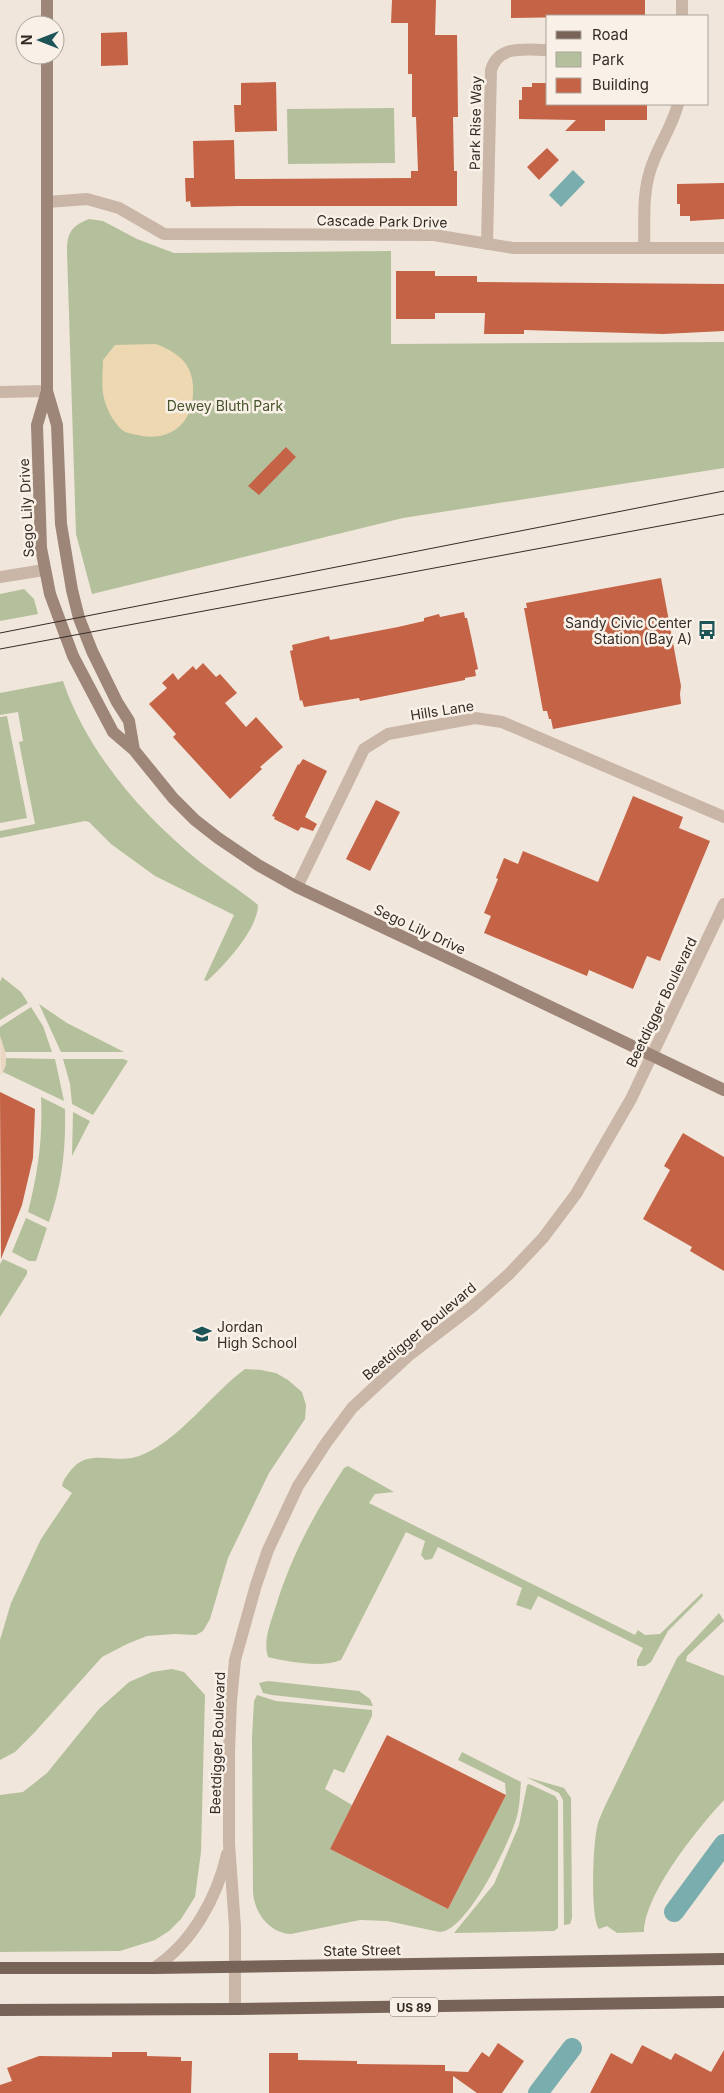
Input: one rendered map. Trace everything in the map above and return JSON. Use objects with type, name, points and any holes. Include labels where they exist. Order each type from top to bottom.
[{"type":"main road","points":[[46,0],[46,15]]},
{"type":"main road","name":"Sego Lily Drive","points":[[46,65],[47,392],[57,425],[60,524],[79,618],[92,651],[117,702],[129,721],[134,750]]},
{"type":"main road","name":"Sego Lily Drive","points":[[47,392],[37,425],[40,541],[44,570],[59,622],[73,656],[113,732],[134,750],[173,798],[195,820],[218,838],[258,865],[297,887],[724,1090]]},
{"type":"main road","name":"State Street","points":[[0,1968],[154,1968],[724,1959]]},
{"type":"main road","name":"US 89","points":[[0,2010],[235,2009],[724,2002]]},
{"type":"street","points":[[682,0],[682,15]]},
{"type":"street","name":"Park Rise Way","points":[[487,244],[491,70],[496,58],[506,51],[546,50]]},
{"type":"street","points":[[644,248],[644,201],[649,172],[678,105]]},
{"type":"street","name":"Cascade Park Drive","points":[[46,202],[87,199],[119,208],[164,234],[434,235],[513,248],[724,248]]},
{"type":"street","points":[[0,392],[47,392]]},
{"type":"street","points":[[0,577],[44,570]]},
{"type":"street","name":"Hills Lane","points":[[297,887],[364,749],[388,734],[475,718],[502,722],[724,817]]},
{"type":"street","name":"Beetdigger Boulevard","points":[[235,2009],[234,1907],[229,1844],[229,1752],[235,1660],[268,1550],[298,1486],[310,1466],[352,1408],[408,1356],[491,1291],[542,1238],[576,1194],[594,1166],[631,1099],[724,904]]},
{"type":"street","name":"Beetdigger Boulevard","points":[[154,1968],[175,1952],[204,1913],[221,1877],[229,1844]]},
{"type":"green space","points":[[394,108],[395,163],[288,164],[287,109]]},
{"type":"green space","name":"Dewey Bluth Park","points":[[89,219],[103,221],[137,239],[174,253],[391,251],[391,344],[724,342],[724,468],[403,518],[92,594],[76,534],[67,252],[71,231],[78,224]]},
{"type":"green space","points":[[24,589],[34,599],[38,614],[0,621],[0,594]]},
{"type":"green space","points":[[63,681],[86,733],[119,781],[137,803],[178,844],[258,905],[257,915],[246,936],[231,957],[207,981],[204,980],[234,915],[155,876],[111,844],[89,822],[85,821],[0,838],[0,831],[35,824],[19,742],[23,741],[18,712],[0,715],[0,693]]},
{"type":"green space","points":[[7,716],[27,818],[0,823],[0,717]]},
{"type":"green space","points":[[2,977],[21,992],[28,1003],[0,1020],[0,982]]},
{"type":"green space","points":[[39,1004],[67,1023],[124,1052],[61,1052]]},
{"type":"green space","points":[[31,1007],[43,1026],[52,1052],[5,1052],[0,1036],[0,1027]]},
{"type":"green space","points":[[6,1058],[55,1059],[64,1101],[3,1072]]},
{"type":"green space","points":[[63,1059],[123,1059],[128,1061],[93,1115],[72,1104],[70,1084]]},
{"type":"green space","points":[[41,1097],[65,1109],[65,1138],[62,1166],[49,1222],[28,1212],[39,1155]]},
{"type":"green space","points":[[73,1112],[90,1121],[72,1156]]},
{"type":"green space","points":[[26,1218],[47,1228],[36,1261],[29,1261],[12,1252]]},
{"type":"green space","points":[[3,1259],[27,1270],[27,1274],[0,1317],[0,1264]]},
{"type":"green space","points":[[245,1369],[276,1373],[288,1380],[302,1392],[306,1405],[305,1419],[269,1473],[228,1558],[210,1619],[203,1631],[196,1635],[147,1636],[102,1657],[34,1733],[15,1752],[0,1760],[0,1640],[11,1603],[41,1539],[72,1493],[62,1486],[65,1478],[78,1463],[86,1459],[130,1458],[153,1449],[181,1429],[232,1379]]},
{"type":"green space","points":[[348,1466],[394,1492],[375,1494],[369,1503],[635,1635],[638,1630],[645,1635],[660,1634],[702,1593],[703,1596],[668,1631],[651,1662],[645,1666],[637,1666],[637,1660],[643,1648],[538,1596],[531,1610],[516,1605],[522,1588],[438,1547],[432,1559],[425,1560],[421,1555],[425,1541],[406,1532],[341,1660],[325,1664],[315,1664],[268,1657],[266,1645],[268,1633],[288,1571],[313,1519],[344,1468]]},
{"type":"green space","points":[[719,1613],[724,1621],[687,1656],[686,1661],[724,1676],[724,1800],[688,1844],[663,1880],[653,1899],[644,1932],[617,1933],[607,1926],[599,1929],[594,1911],[593,1880],[599,1820],[677,1658]]},
{"type":"green space","points":[[172,1669],[184,1672],[205,1695],[201,1852],[195,1897],[181,1919],[169,1931],[155,1940],[120,1951],[0,1952],[0,1795],[23,1792],[47,1773],[99,1709],[129,1682],[152,1672]]},
{"type":"green space","points":[[268,1681],[359,1691],[370,1699],[373,1706],[263,1693],[259,1683]]},
{"type":"green space","points":[[257,1695],[276,1701],[372,1710],[372,1716],[344,1773],[334,1769],[325,1789],[352,1805],[330,1849],[448,1909],[506,1795],[505,1783],[458,1760],[462,1752],[521,1782],[518,1812],[508,1842],[475,1901],[463,1917],[451,1928],[440,1932],[387,1921],[360,1920],[291,1934],[276,1930],[264,1920],[256,1907],[253,1892],[252,1737],[254,1701]]},
{"type":"green space","points":[[526,1777],[564,1788],[571,1798],[572,1918],[570,1924],[564,1925],[563,1800],[559,1793]]},
{"type":"green space","points":[[529,1784],[555,1796],[558,1801],[558,1928],[554,1931],[454,1933],[494,1884],[519,1825],[527,1785]]},
{"type":"sand","points":[[156,344],[176,354],[190,370],[193,386],[191,408],[181,425],[165,435],[154,437],[127,433],[115,422],[105,402],[103,360],[115,345]]},
{"type":"shaded area","points":[[0,1036],[6,1055],[6,1065],[1,1076]]},
{"type":"water","points":[[573,170],[585,182],[561,207],[549,195]]},
{"type":"building","points":[[392,0],[436,0],[435,35],[457,35],[458,117],[453,117],[454,171],[457,171],[457,206],[191,207],[190,201],[186,202],[185,178],[194,178],[193,141],[234,140],[235,179],[411,178],[411,171],[418,171],[416,117],[412,117],[412,74],[408,74],[408,23],[391,23]]},
{"type":"building","points":[[511,0],[645,0],[645,15],[546,15],[546,17],[511,18]]},
{"type":"building","points":[[127,32],[128,65],[101,66],[101,33]]},
{"type":"building","points":[[276,82],[277,131],[235,132],[234,105],[241,105],[241,83]]},
{"type":"building","points":[[532,83],[546,83],[546,105],[647,105],[647,120],[605,120],[605,131],[565,131],[576,120],[519,119],[519,100],[522,100],[522,87],[532,87]]},
{"type":"building","points":[[547,148],[559,160],[539,180],[527,167]]},
{"type":"building","points":[[724,183],[724,219],[690,221],[690,216],[680,216],[680,204],[677,204],[677,184]]},
{"type":"building","points":[[396,271],[435,271],[435,276],[477,276],[477,282],[724,284],[724,331],[663,334],[524,330],[524,334],[484,334],[485,313],[435,313],[435,319],[396,319]]},
{"type":"building","points":[[286,447],[296,457],[259,495],[248,486]]},
{"type":"building","points":[[661,578],[681,686],[681,704],[553,729],[547,711],[543,711],[524,608],[527,608],[526,603]]},
{"type":"building","points":[[464,612],[478,669],[475,670],[476,676],[465,678],[465,680],[360,701],[359,698],[304,707],[302,700],[300,701],[290,651],[293,650],[292,645],[329,636],[330,640],[398,627],[424,621],[424,618],[439,614],[440,617]]},
{"type":"building","points":[[203,663],[216,677],[220,674],[237,693],[225,703],[246,727],[256,717],[283,747],[260,767],[262,769],[230,799],[173,737],[176,734],[149,704],[167,688],[162,683],[173,673],[178,680],[193,666],[196,670]]},
{"type":"building","points":[[303,759],[327,771],[305,817],[317,824],[313,831],[301,827],[298,831],[274,819],[275,817],[272,816],[298,764]]},
{"type":"building","points":[[633,796],[683,817],[679,828],[710,841],[660,961],[647,956],[633,989],[589,970],[587,976],[484,933],[491,916],[484,913],[498,879],[496,878],[504,858],[518,864],[523,851],[598,882]]},
{"type":"building","points":[[376,800],[400,812],[370,871],[346,859]]},
{"type":"building","points":[[0,1092],[35,1109],[33,1158],[22,1205],[1,1259]]},
{"type":"building","points":[[683,1133],[724,1157],[724,1271],[690,1251],[692,1247],[643,1219],[670,1170],[664,1166]]},
{"type":"building","points":[[387,1735],[506,1795],[448,1909],[330,1849]]},
{"type":"building","points":[[498,2043],[524,2061],[502,2093],[477,2093],[453,2076],[453,2093],[269,2093],[269,2053],[298,2053],[298,2060],[357,2061],[357,2064],[445,2065],[445,2071],[468,2072],[482,2052],[489,2057]]},
{"type":"building","points":[[642,2045],[671,2060],[675,2053],[711,2072],[724,2050],[724,2093],[590,2093],[611,2053],[632,2064]]},
{"type":"building","points":[[112,2052],[147,2052],[147,2056],[181,2057],[181,2061],[192,2061],[191,2093],[0,2093],[0,2085],[12,2081],[7,2068],[39,2056],[112,2057]]},
{"type":"waterway","points":[[674,1912],[724,1844]]},
{"type":"waterway","points":[[538,2093],[572,2048]]},
{"type":"tram line","points":[[0,633],[724,491]]},
{"type":"tram line","points":[[0,649],[724,514]]},
{"type":"place","name":"Sandy Civic Center Station (Bay A)","points":[[707,630]]},
{"type":"place","name":"Jordan High School","points":[[202,1334]]}]
